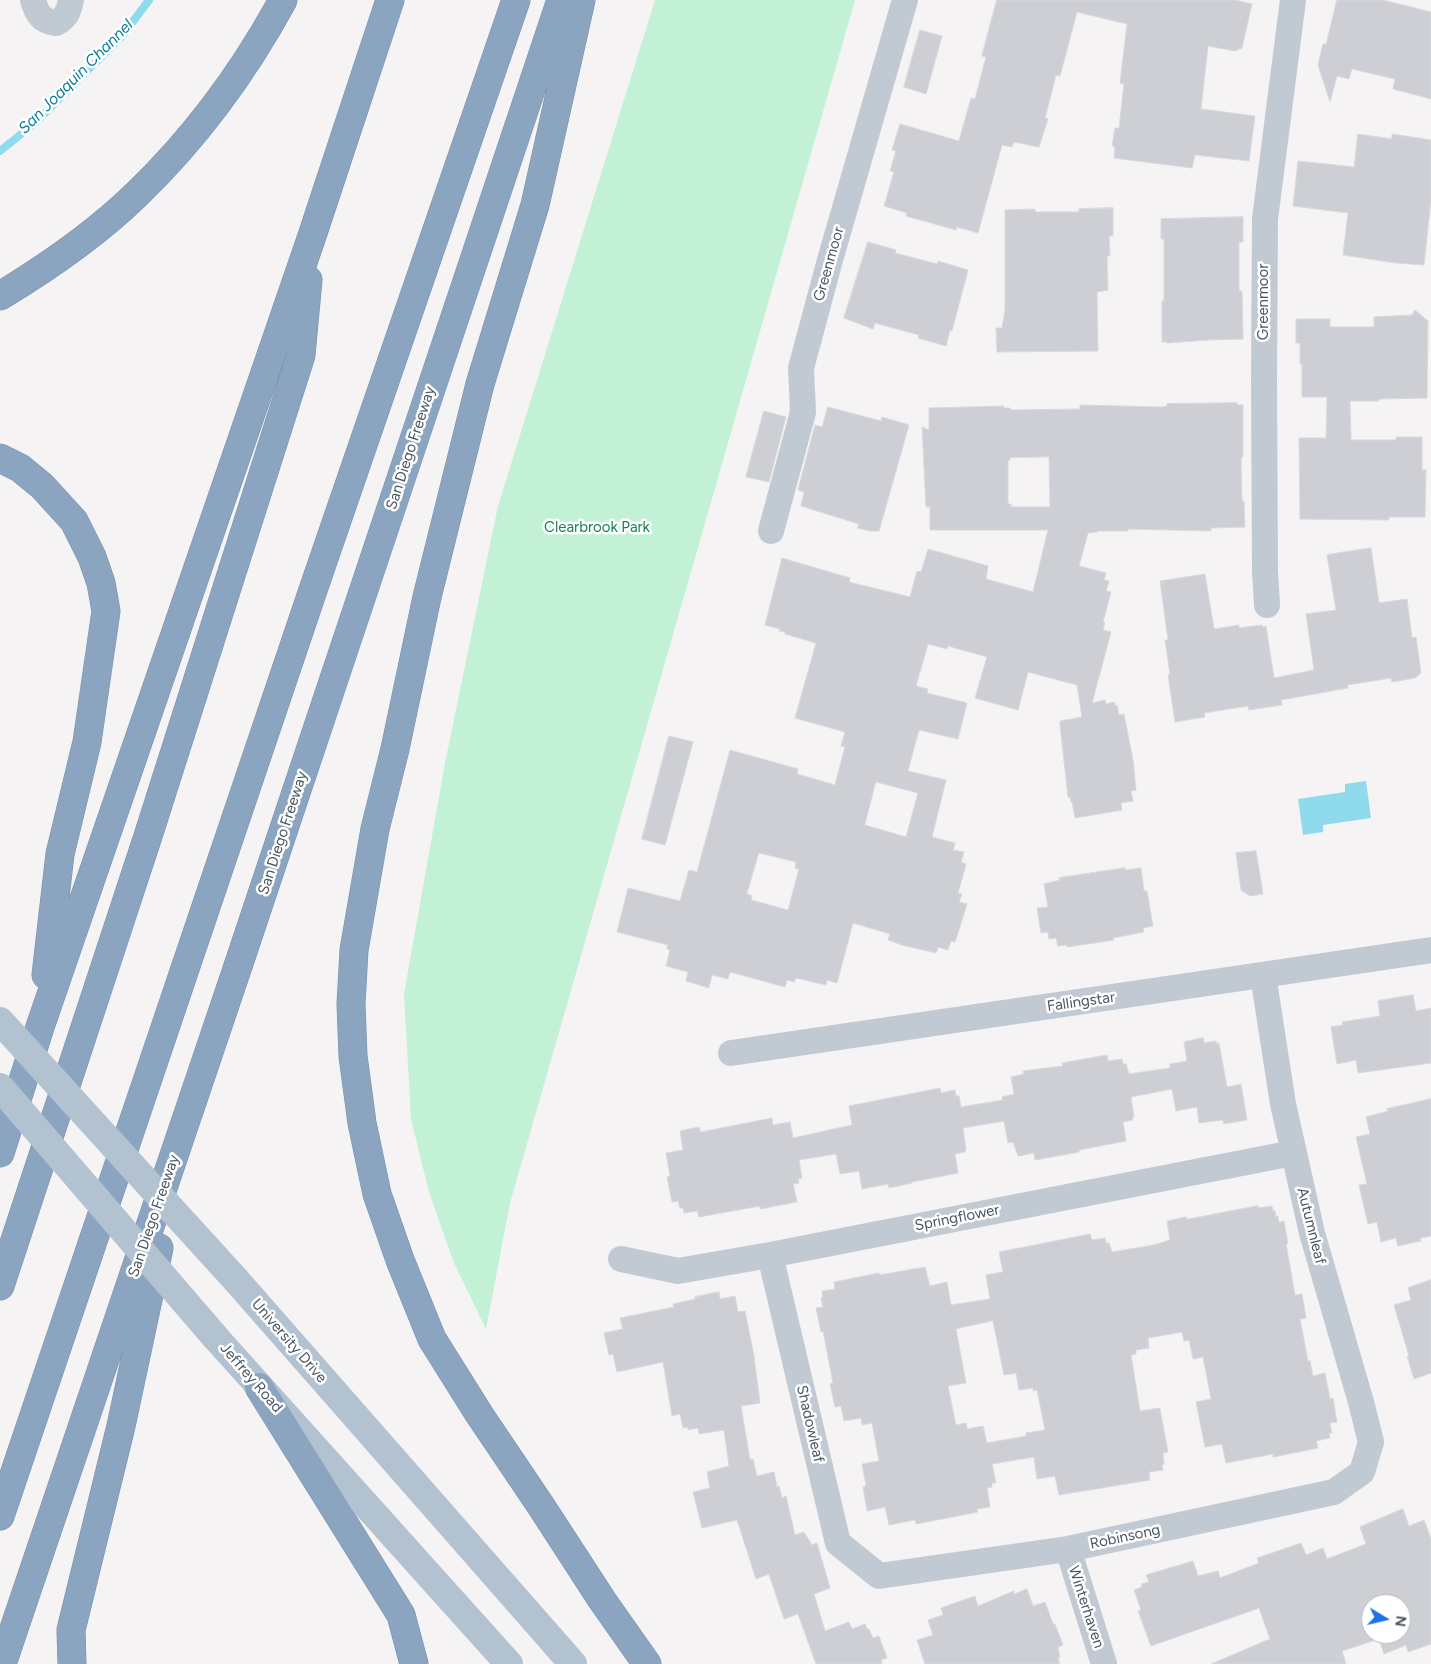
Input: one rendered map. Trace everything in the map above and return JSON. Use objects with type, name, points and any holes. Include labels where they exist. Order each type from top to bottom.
[{"type":"highway","points":[[0,296],[92,232],[143,188],[175,154],[210,111],[269,26],[283,0]]},
{"type":"highway","points":[[0,1153],[40,1027],[312,236],[390,0]]},
{"type":"highway","points":[[0,1516],[313,590],[516,0]]},
{"type":"highway","name":"San Diego Freeway","points":[[2,1664],[561,0]]},
{"type":"highway","points":[[581,0],[534,205],[480,384],[427,597],[395,749],[375,829],[354,950],[351,1004],[353,1047],[362,1123],[377,1194],[400,1260],[432,1339],[479,1414],[602,1600],[647,1664]]},
{"type":"highway","points":[[0,1286],[149,833],[301,355],[312,236]]},
{"type":"highway","points":[[0,458],[20,468],[42,486],[74,521],[92,557],[101,583],[106,611],[87,742],[60,854],[40,1027]]},
{"type":"highway","points":[[72,1664],[71,1630],[120,1426],[187,1118]]},
{"type":"highway","points":[[259,1387],[401,1615],[414,1664]]},
{"type":"main road","name":"University Drive","points":[[0,1021],[236,1280],[573,1664]]},
{"type":"main road","name":"Jeffrey Road","points":[[0,1087],[259,1387],[509,1664]]},
{"type":"street","points":[[33,0],[40,17],[47,22],[56,24],[64,19],[71,0]]},
{"type":"street","name":"Greenmoor","points":[[770,531],[803,412],[801,368],[905,0]]},
{"type":"street","name":"Greenmoor","points":[[1267,605],[1265,571],[1264,380],[1265,219],[1292,0]]},
{"type":"street","name":"Fallingstar","points":[[731,1053],[1431,950]]},
{"type":"street","name":"Autumnleaf","points":[[1262,975],[1293,1153],[1312,1234],[1361,1402],[1370,1442],[1362,1472]]},
{"type":"street","name":"Springflower","points":[[621,1259],[678,1271],[770,1255],[1293,1153]]},
{"type":"street","name":"Shadowleaf","points":[[770,1255],[838,1543],[879,1576]]},
{"type":"street","name":"Robinsong","points":[[879,1576],[1068,1549],[1334,1492],[1362,1472]]},
{"type":"street","name":"Winterhaven","points":[[1068,1549],[1104,1664]]},
{"type":"green space","name":"Clearbrook Park","points":[[655,0],[855,0],[510,1203],[486,1329],[454,1263],[429,1192],[411,1119],[404,994],[445,763],[498,506]]},
{"type":"water","points":[[1366,781],[1371,818],[1323,825],[1323,832],[1303,835],[1298,799],[1345,792],[1345,784]]},
{"type":"building","points":[[997,0],[1235,0],[1252,4],[1242,48],[1235,51],[1208,46],[1201,109],[1255,116],[1249,161],[1195,155],[1192,168],[1114,158],[1115,147],[1112,146],[1115,128],[1119,128],[1124,84],[1120,83],[1127,24],[1077,12],[1060,76],[1056,75],[1045,118],[1048,119],[1039,147],[1014,142],[1012,147],[1002,145],[978,233],[957,227],[956,230],[906,216],[907,213],[884,206],[894,172],[890,171],[896,151],[892,150],[900,124],[959,141],[971,98],[975,99],[986,57],[982,56]]},
{"type":"building","points":[[1337,0],[1383,0],[1431,12],[1431,99],[1393,89],[1395,79],[1352,69],[1349,79],[1337,76],[1330,102],[1318,65],[1323,44],[1326,44]]},
{"type":"building","points":[[920,30],[942,36],[926,94],[904,87]]},
{"type":"building","points":[[1358,134],[1392,139],[1392,134],[1431,140],[1431,199],[1424,265],[1343,255],[1348,213],[1293,206],[1298,161],[1354,167]]},
{"type":"building","points":[[1113,208],[1113,236],[1109,236],[1110,256],[1107,256],[1108,290],[1097,292],[1098,351],[997,352],[996,328],[1002,328],[1005,310],[1005,210],[1035,209],[1035,212],[1079,212],[1079,209]]},
{"type":"building","points":[[1243,217],[1243,242],[1239,242],[1239,291],[1242,291],[1243,339],[1162,342],[1164,239],[1161,239],[1161,219]]},
{"type":"building","points":[[868,242],[896,250],[895,253],[937,264],[938,261],[968,270],[952,331],[950,330],[946,346],[918,338],[919,335],[875,323],[873,329],[844,318]]},
{"type":"building","points":[[1415,310],[1428,321],[1427,398],[1350,401],[1351,440],[1396,440],[1396,437],[1422,437],[1422,470],[1426,470],[1425,517],[1389,517],[1389,520],[1300,519],[1299,438],[1326,438],[1327,397],[1302,397],[1302,364],[1300,364],[1300,343],[1296,343],[1296,319],[1330,319],[1330,327],[1374,327],[1374,317],[1412,315]]},
{"type":"building","points":[[1237,403],[1237,405],[1243,405],[1243,457],[1241,457],[1242,501],[1244,501],[1245,527],[1211,528],[1211,531],[1128,529],[1128,531],[1097,531],[1088,533],[1079,566],[1106,573],[1104,580],[1109,581],[1106,591],[1111,592],[1103,622],[1105,623],[1103,630],[1111,632],[1092,703],[1105,700],[1106,704],[1114,702],[1115,706],[1117,705],[1119,715],[1124,714],[1133,760],[1136,790],[1131,791],[1133,801],[1121,803],[1122,810],[1075,818],[1072,802],[1070,797],[1068,797],[1060,721],[1082,717],[1077,685],[1028,672],[1018,710],[975,698],[987,657],[948,646],[947,649],[928,644],[916,686],[928,689],[927,693],[967,703],[958,739],[919,730],[908,771],[946,780],[932,837],[955,843],[953,850],[964,852],[961,862],[966,864],[958,893],[962,894],[959,902],[967,904],[955,942],[951,941],[948,950],[938,947],[936,953],[902,945],[888,940],[890,934],[853,923],[837,983],[827,980],[826,985],[796,978],[794,982],[787,980],[785,987],[730,972],[728,979],[712,975],[709,988],[686,981],[688,972],[666,966],[670,950],[667,949],[668,945],[617,932],[628,888],[680,901],[689,870],[697,872],[730,750],[798,769],[797,774],[835,785],[845,747],[841,746],[845,732],[795,718],[816,643],[785,634],[785,632],[779,631],[780,629],[765,625],[782,558],[850,578],[849,582],[910,597],[917,571],[921,572],[928,549],[988,566],[986,579],[1033,592],[1048,530],[930,530],[930,507],[926,507],[922,427],[929,430],[929,408],[1004,406],[1004,408],[1010,408],[1011,410],[1080,409],[1080,405],[1162,407],[1167,406],[1167,404]],"holes":[[[1049,457],[1050,507],[1011,507],[1011,504],[1008,504],[1008,460],[1010,458]],[[876,782],[918,793],[906,837],[865,825]],[[759,853],[796,862],[795,868],[799,869],[788,910],[751,900],[752,896],[747,894]]]},
{"type":"building","points":[[828,407],[881,421],[882,417],[909,425],[879,531],[857,528],[859,524],[801,506],[804,492],[798,490],[815,425],[822,427]]},
{"type":"building","points":[[764,411],[786,417],[769,482],[746,477]]},
{"type":"building","points":[[1371,548],[1379,603],[1407,599],[1412,638],[1416,637],[1421,673],[1415,678],[1392,682],[1391,678],[1347,685],[1348,688],[1281,700],[1282,705],[1249,710],[1248,706],[1204,713],[1205,717],[1175,722],[1168,675],[1170,674],[1165,640],[1168,640],[1160,581],[1205,574],[1214,629],[1239,625],[1239,628],[1266,626],[1274,678],[1314,670],[1306,614],[1336,610],[1327,555]]},
{"type":"building","points":[[669,736],[693,742],[665,845],[642,839]]},
{"type":"building","points":[[1256,851],[1263,894],[1250,896],[1241,890],[1236,853]]},
{"type":"building","points":[[1125,868],[1125,870],[1141,868],[1144,891],[1147,891],[1153,926],[1143,928],[1144,932],[1113,938],[1114,940],[1067,947],[1067,945],[1058,946],[1056,938],[1049,939],[1048,932],[1041,933],[1037,908],[1048,907],[1044,884],[1060,880],[1059,878]]},
{"type":"building","points":[[1413,995],[1416,1011],[1431,1008],[1431,1063],[1358,1073],[1356,1060],[1337,1064],[1331,1027],[1343,1025],[1342,1022],[1380,1016],[1378,1001]]},
{"type":"building","points":[[1203,1038],[1204,1043],[1216,1041],[1217,1044],[1219,1043],[1227,1087],[1241,1084],[1247,1120],[1224,1124],[1223,1120],[1199,1123],[1197,1107],[1176,1111],[1172,1089],[1131,1097],[1134,1117],[1132,1117],[1133,1120],[1123,1122],[1126,1141],[1079,1150],[1079,1152],[1035,1160],[1034,1153],[1018,1156],[1013,1142],[1008,1143],[1004,1121],[963,1128],[966,1149],[965,1152],[955,1154],[958,1173],[889,1188],[888,1184],[862,1189],[859,1171],[840,1174],[836,1154],[799,1160],[802,1178],[798,1179],[799,1183],[793,1184],[797,1202],[760,1209],[760,1206],[699,1217],[697,1211],[684,1213],[678,1201],[672,1202],[667,1177],[670,1176],[666,1153],[683,1150],[680,1131],[699,1127],[701,1132],[772,1118],[773,1125],[790,1122],[793,1138],[852,1125],[849,1106],[940,1088],[941,1093],[955,1090],[956,1096],[959,1096],[961,1107],[1003,1100],[1002,1097],[1014,1094],[1011,1077],[1024,1074],[1023,1071],[1063,1066],[1062,1063],[1107,1055],[1108,1061],[1122,1059],[1123,1064],[1126,1064],[1129,1074],[1170,1068],[1170,1064],[1187,1061],[1184,1042]]},
{"type":"building","points":[[1431,1099],[1431,1236],[1420,1238],[1421,1241],[1398,1246],[1396,1238],[1381,1242],[1377,1222],[1368,1224],[1359,1185],[1367,1184],[1356,1137],[1370,1134],[1366,1117],[1388,1111],[1387,1109]]},
{"type":"building","points":[[1258,1206],[1258,1208],[1272,1206],[1279,1222],[1284,1221],[1295,1295],[1302,1294],[1306,1318],[1300,1319],[1308,1361],[1310,1361],[1313,1376],[1325,1373],[1330,1399],[1333,1398],[1337,1422],[1330,1423],[1332,1433],[1329,1433],[1330,1438],[1316,1441],[1318,1448],[1273,1457],[1273,1454],[1226,1463],[1222,1444],[1205,1447],[1196,1402],[1211,1399],[1203,1357],[1193,1359],[1189,1340],[1184,1341],[1182,1332],[1148,1338],[1149,1348],[1136,1350],[1136,1354],[1131,1355],[1140,1411],[1160,1409],[1168,1452],[1163,1453],[1163,1470],[1149,1472],[1150,1480],[1059,1495],[1055,1476],[1037,1479],[1034,1457],[992,1464],[996,1483],[992,1483],[992,1487],[987,1488],[990,1507],[977,1509],[978,1512],[916,1524],[915,1520],[889,1525],[885,1507],[867,1511],[863,1487],[866,1486],[862,1464],[879,1461],[872,1423],[862,1425],[861,1418],[844,1421],[841,1406],[835,1407],[830,1384],[833,1383],[823,1331],[821,1332],[816,1308],[823,1307],[822,1291],[835,1289],[834,1282],[879,1273],[880,1275],[925,1267],[930,1286],[947,1282],[951,1305],[990,1299],[986,1275],[1003,1272],[999,1252],[1090,1234],[1092,1240],[1105,1238],[1112,1252],[1154,1245],[1170,1240],[1167,1221],[1186,1217],[1187,1219]],"holes":[[[993,1321],[1004,1375],[1016,1373],[1019,1390],[1033,1388],[1033,1391],[1037,1390],[1045,1430],[1026,1433],[1026,1436],[987,1443],[983,1426],[967,1429],[966,1423],[956,1425],[948,1386],[966,1383],[956,1329]]]},
{"type":"building","points":[[1431,1280],[1431,1373],[1414,1379],[1394,1305],[1411,1300],[1408,1288]]},
{"type":"building","points":[[719,1292],[720,1299],[735,1296],[738,1312],[745,1311],[754,1356],[760,1403],[741,1406],[750,1460],[753,1459],[757,1476],[774,1472],[777,1487],[779,1486],[782,1498],[786,1496],[795,1535],[804,1532],[812,1545],[817,1543],[830,1588],[814,1594],[825,1631],[849,1622],[852,1629],[865,1624],[873,1638],[879,1636],[887,1658],[881,1660],[882,1664],[816,1664],[798,1614],[784,1619],[769,1574],[756,1579],[737,1520],[702,1528],[693,1492],[710,1488],[707,1472],[729,1466],[724,1430],[699,1434],[698,1428],[688,1430],[688,1427],[683,1428],[680,1414],[672,1416],[663,1362],[617,1372],[613,1354],[609,1355],[604,1333],[623,1329],[620,1318],[674,1307],[673,1304]]},
{"type":"building","points":[[1403,1509],[1409,1526],[1424,1520],[1431,1539],[1431,1644],[1408,1652],[1406,1645],[1384,1654],[1381,1644],[1411,1644],[1411,1594],[1361,1594],[1361,1644],[1364,1644],[1342,1651],[1346,1664],[1211,1664],[1270,1639],[1259,1608],[1151,1646],[1138,1611],[1141,1610],[1134,1590],[1142,1587],[1141,1584],[1149,1582],[1146,1575],[1193,1561],[1198,1576],[1218,1571],[1220,1578],[1259,1563],[1257,1558],[1301,1543],[1306,1555],[1323,1548],[1327,1559],[1366,1544],[1360,1527]]},
{"type":"building","points":[[1027,1589],[1033,1606],[1045,1602],[1053,1624],[1055,1624],[1063,1645],[1058,1647],[1060,1664],[925,1664],[917,1640],[933,1635],[928,1620],[943,1615],[941,1608],[975,1596],[978,1606],[1014,1591],[1014,1594]]},
{"type":"waterway","name":"San Joaquin Channel","points":[[0,151],[35,123],[122,36],[149,0]]}]
